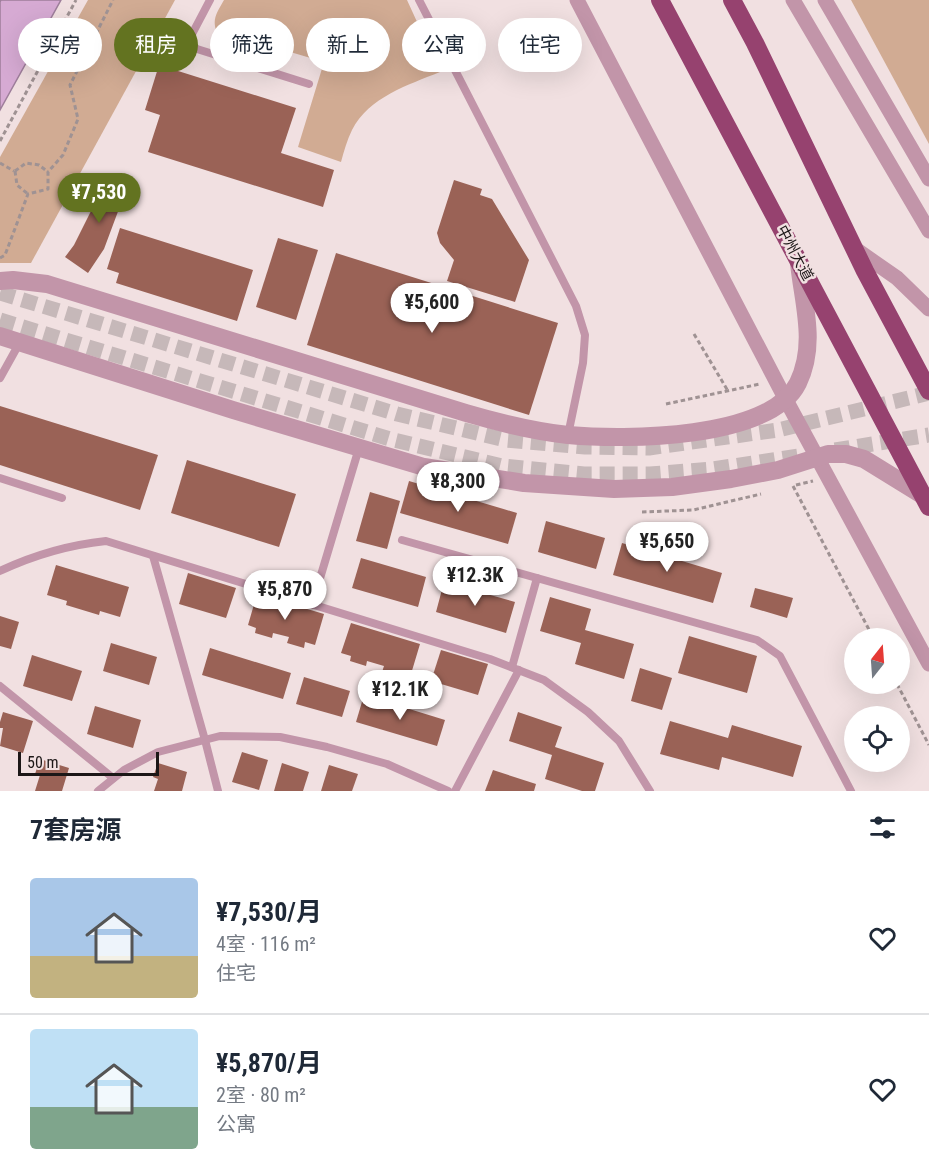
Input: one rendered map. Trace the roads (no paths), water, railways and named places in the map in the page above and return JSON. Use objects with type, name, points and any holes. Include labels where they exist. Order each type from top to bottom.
[{"type":"highway","name":"中州大道","points":[[660,0],[926,502]]},
{"type":"highway","points":[[732,0],[854,248],[929,391]]},
{"type":"street","points":[[577,0],[786,400],[929,664]]},
{"type":"street","points":[[793,0],[929,231]]},
{"type":"street","points":[[825,0],[929,179]]},
{"type":"street","points":[[854,248],[897,278],[929,309]]},
{"type":"street","points":[[0,281],[13,280],[47,284],[466,414],[519,428],[567,435],[619,438],[675,435],[731,425],[762,416],[786,400],[801,376],[808,347],[807,319],[799,261]]},
{"type":"street","points":[[0,336],[424,467],[524,483],[614,489],[672,487],[731,479],[778,470],[828,454],[846,454],[864,459],[926,502]]},
{"type":"lane","points":[[210,0],[190,38],[191,44],[197,49],[309,84]]},
{"type":"lane","points":[[419,0],[576,306],[585,335],[583,363],[567,435]]},
{"type":"lane","points":[[0,378],[20,342]]},
{"type":"lane","points":[[312,604],[359,447]]},
{"type":"lane","points":[[0,478],[62,498]]},
{"type":"lane","points":[[402,540],[757,640],[780,656],[851,791]]},
{"type":"lane","points":[[0,571],[55,549],[106,541],[515,669],[544,680],[588,712],[619,741],[650,791]]},
{"type":"lane","points":[[153,556],[218,791]]},
{"type":"lane","points":[[455,791],[515,669],[537,578]]},
{"type":"lane","points":[[0,686],[113,778]]},
{"type":"lane","points":[[98,791],[124,770],[158,752],[220,736],[280,737],[327,747],[387,764],[448,791]]},
{"type":"tunnel","points":[[0,293],[397,414],[506,440],[585,447],[649,448],[778,430],[929,393]]},
{"type":"tunnel","points":[[0,320],[390,439],[502,466],[584,474],[650,474],[713,469],[805,455]]},
{"type":"tunnel","points":[[835,450],[929,435]]}]
